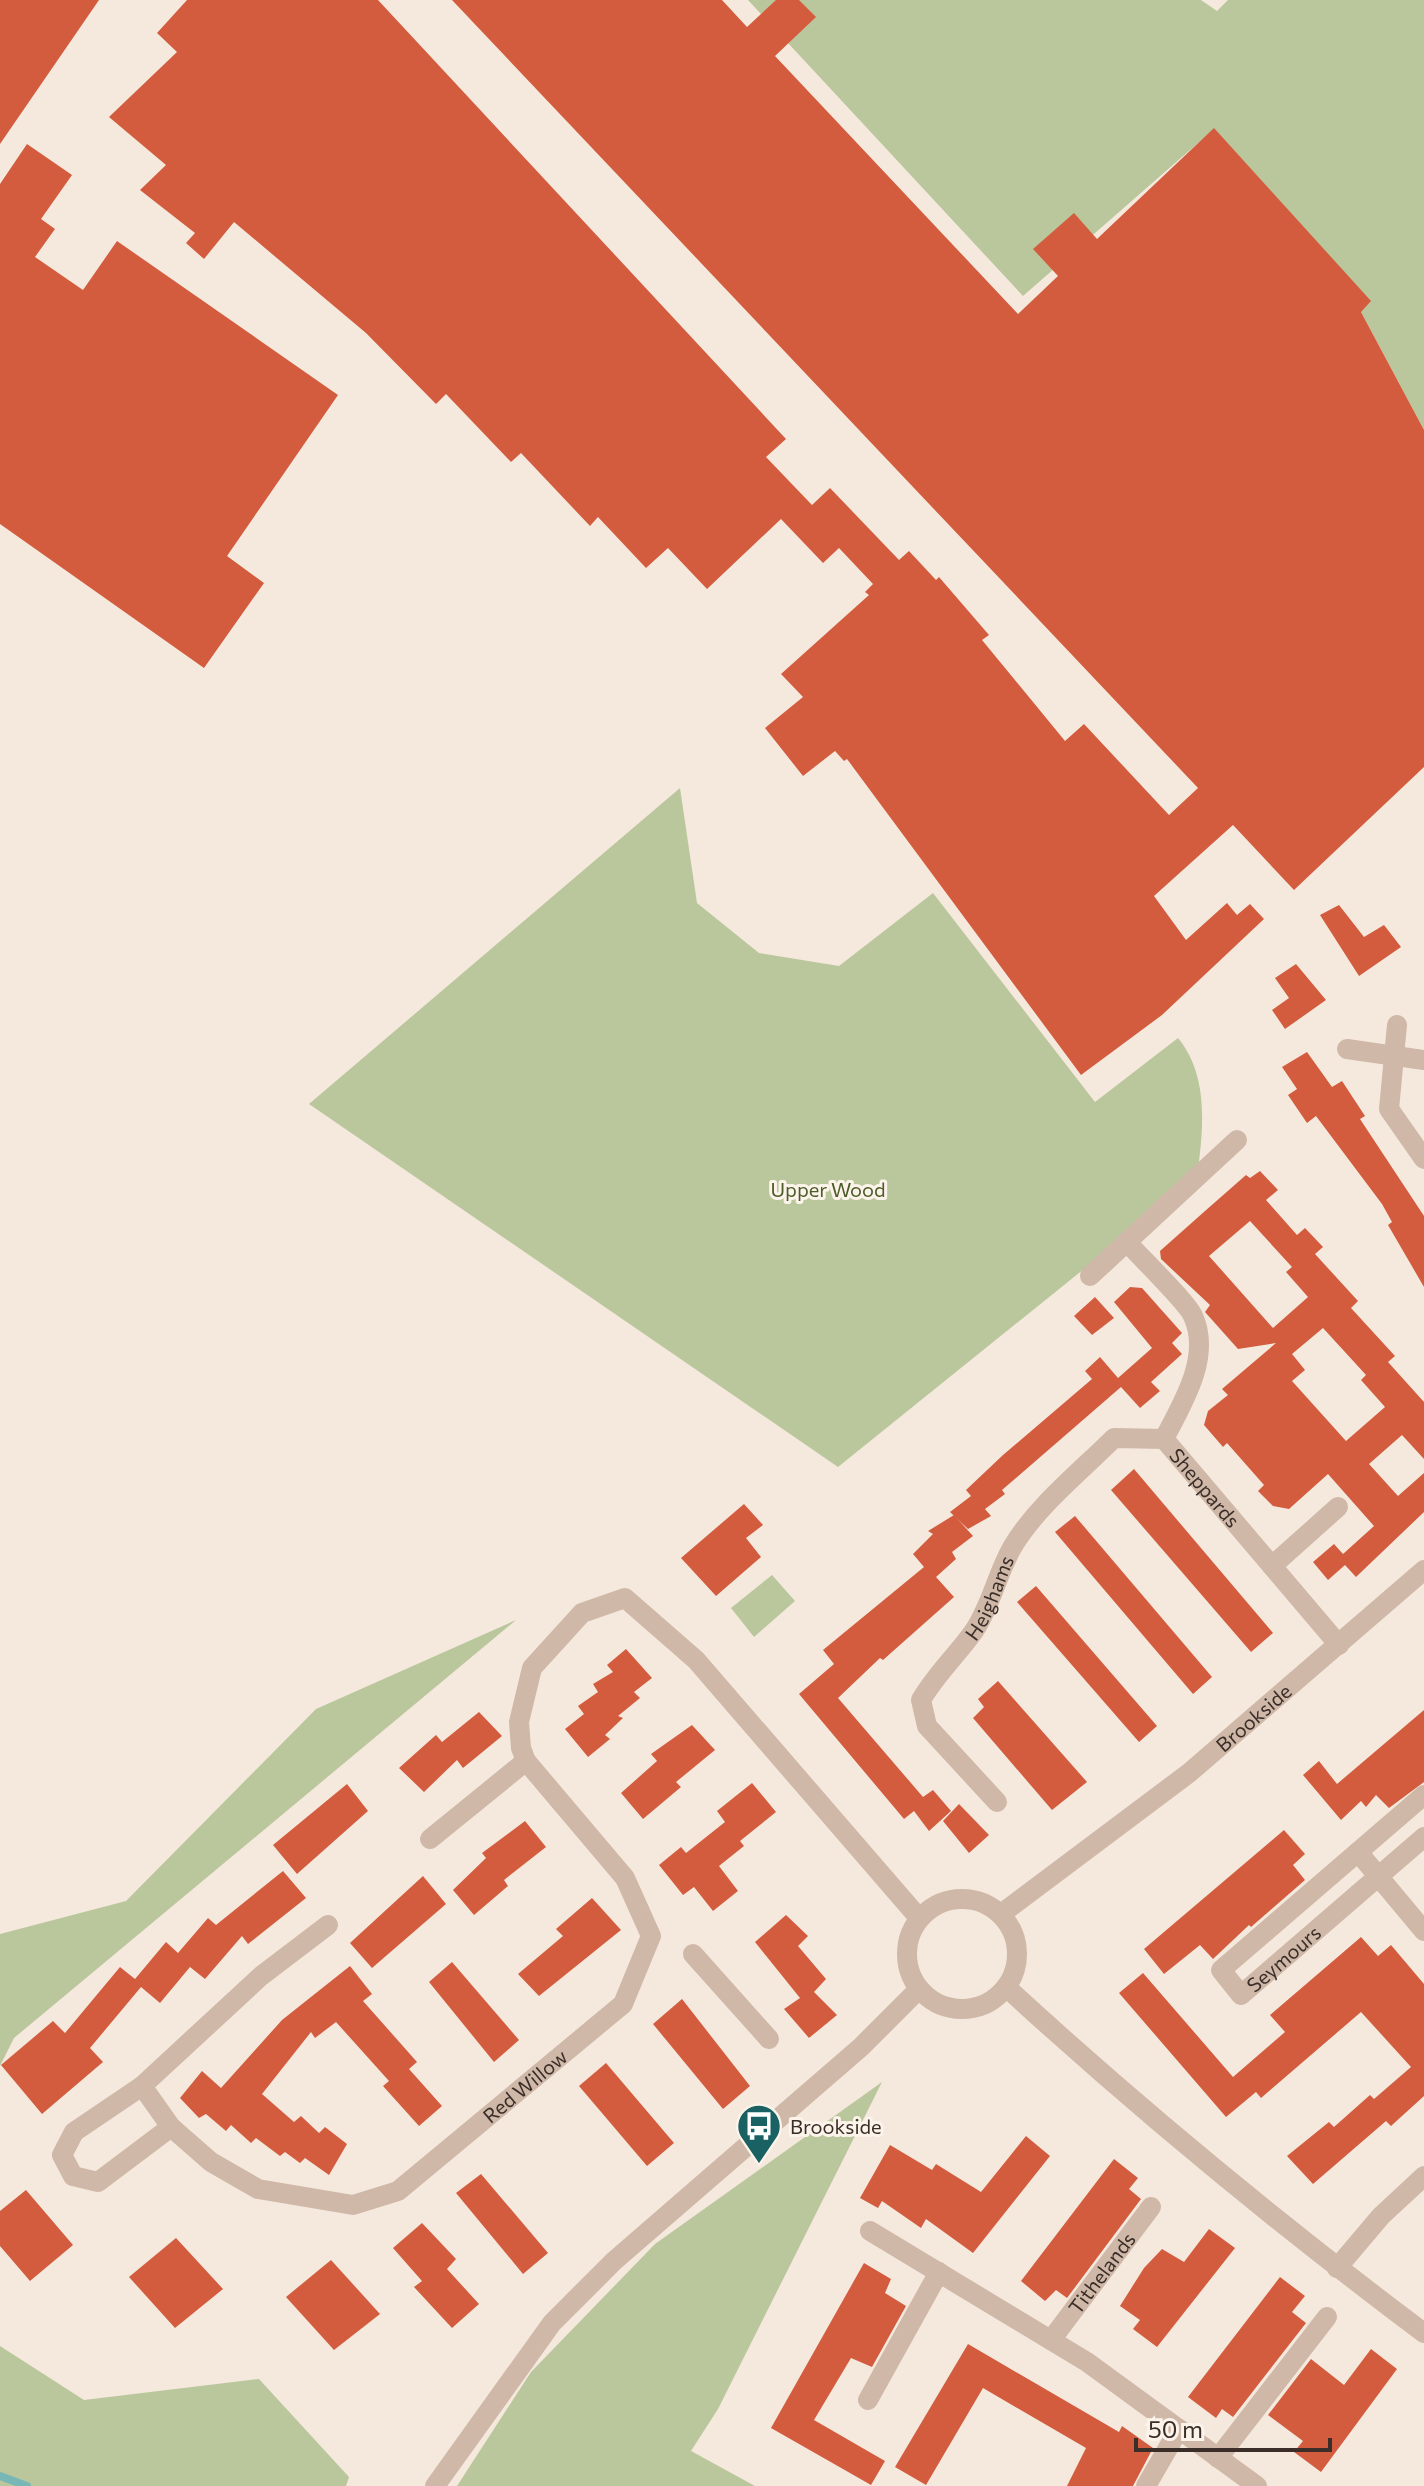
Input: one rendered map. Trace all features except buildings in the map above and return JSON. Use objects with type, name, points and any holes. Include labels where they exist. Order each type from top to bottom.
[{"type":"street","points":[[1397,1025],[1389,1109],[1424,1159]]},
{"type":"street","points":[[1347,1049],[1424,1060]]},
{"type":"street","points":[[1090,1276],[1237,1140]]},
{"type":"street","name":"Sheppards","points":[[1127,1242],[1193,1316],[1198,1350],[1196,1377],[1164,1439],[1339,1645]]},
{"type":"street","name":"Heighams","points":[[997,1802],[927,1726],[921,1700],[933,1678],[973,1632],[992,1599],[1012,1548],[1041,1510],[1114,1438],[1164,1439]]},
{"type":"street","points":[[1272,1566],[1338,1507]]},
{"type":"street","name":"Brookside","points":[[1001,1914],[1189,1773],[1424,1570]]},
{"type":"street","points":[[430,1839],[526,1761],[521,1748],[519,1722],[532,1668],[582,1613],[625,1598],[696,1660],[919,1918]]},
{"type":"street","name":"Red Willow","points":[[142,2086],[171,2127],[211,2162],[258,2189],[353,2205],[398,2191],[623,2004],[651,1936],[625,1878],[526,1761]]},
{"type":"street","name":"Seymours","points":[[1424,1795],[1221,1970],[1241,1995],[1424,1837]]},
{"type":"street","points":[[1358,1852],[1424,1931]]},
{"type":"street","points":[[968,1898],[986,1904],[1001,1914],[1011,1927],[1017,1950],[1014,1973],[1006,1987],[980,2007],[963,2009],[947,2007],[919,1989],[909,1973],[906,1954],[909,1935],[919,1918],[933,1906],[950,1899],[968,1898]]},
{"type":"street","points":[[171,2127],[98,2182],[73,2176],[62,2155],[74,2132],[142,2086],[261,1976],[328,1925]]},
{"type":"street","points":[[693,1954],[769,2039]]},
{"type":"street","points":[[1006,1987],[1068,2044],[1337,2268],[1424,2333]]},
{"type":"street","points":[[435,2486],[552,2323],[614,2261],[861,2047],[919,1989]]},
{"type":"street","points":[[1337,2268],[1381,2216],[1424,2176]]},
{"type":"street","name":"Tithelands","points":[[1051,2340],[1151,2207]]},
{"type":"street","points":[[870,2231],[1051,2340],[1257,2486]]},
{"type":"street","points":[[868,2400],[939,2272]]},
{"type":"street","points":[[1218,2458],[1327,2317]]},
{"type":"street","points":[[1146,2486],[1179,2429]]},
{"type":"green space","points":[[748,0],[1201,0],[1217,11],[1228,0],[1424,0],[1424,430],[1361,312],[1214,129],[1023,296]]},
{"type":"green space","name":"Upper Wood","points":[[680,788],[697,903],[759,953],[839,966],[933,893],[1095,1102],[1178,1038],[1188,1053],[1200,1087],[1202,1123],[1197,1178],[838,1467],[309,1104]]},
{"type":"green space","points":[[772,1575],[795,1601],[754,1637],[731,1608]]},
{"type":"green space","points":[[516,1620],[14,2038],[0,2066],[0,1934],[126,1901],[316,1709]]},
{"type":"green space","points":[[882,2082],[718,2409],[691,2451],[755,2486],[457,2486],[531,2372],[655,2244]]},
{"type":"green space","points":[[0,2346],[84,2400],[259,2379],[349,2477],[346,2486],[0,2486]]},
{"type":"waterway","points":[[0,2476],[27,2486]]},
{"type":"place","name":"Brookside","points":[[759,2165]]}]
